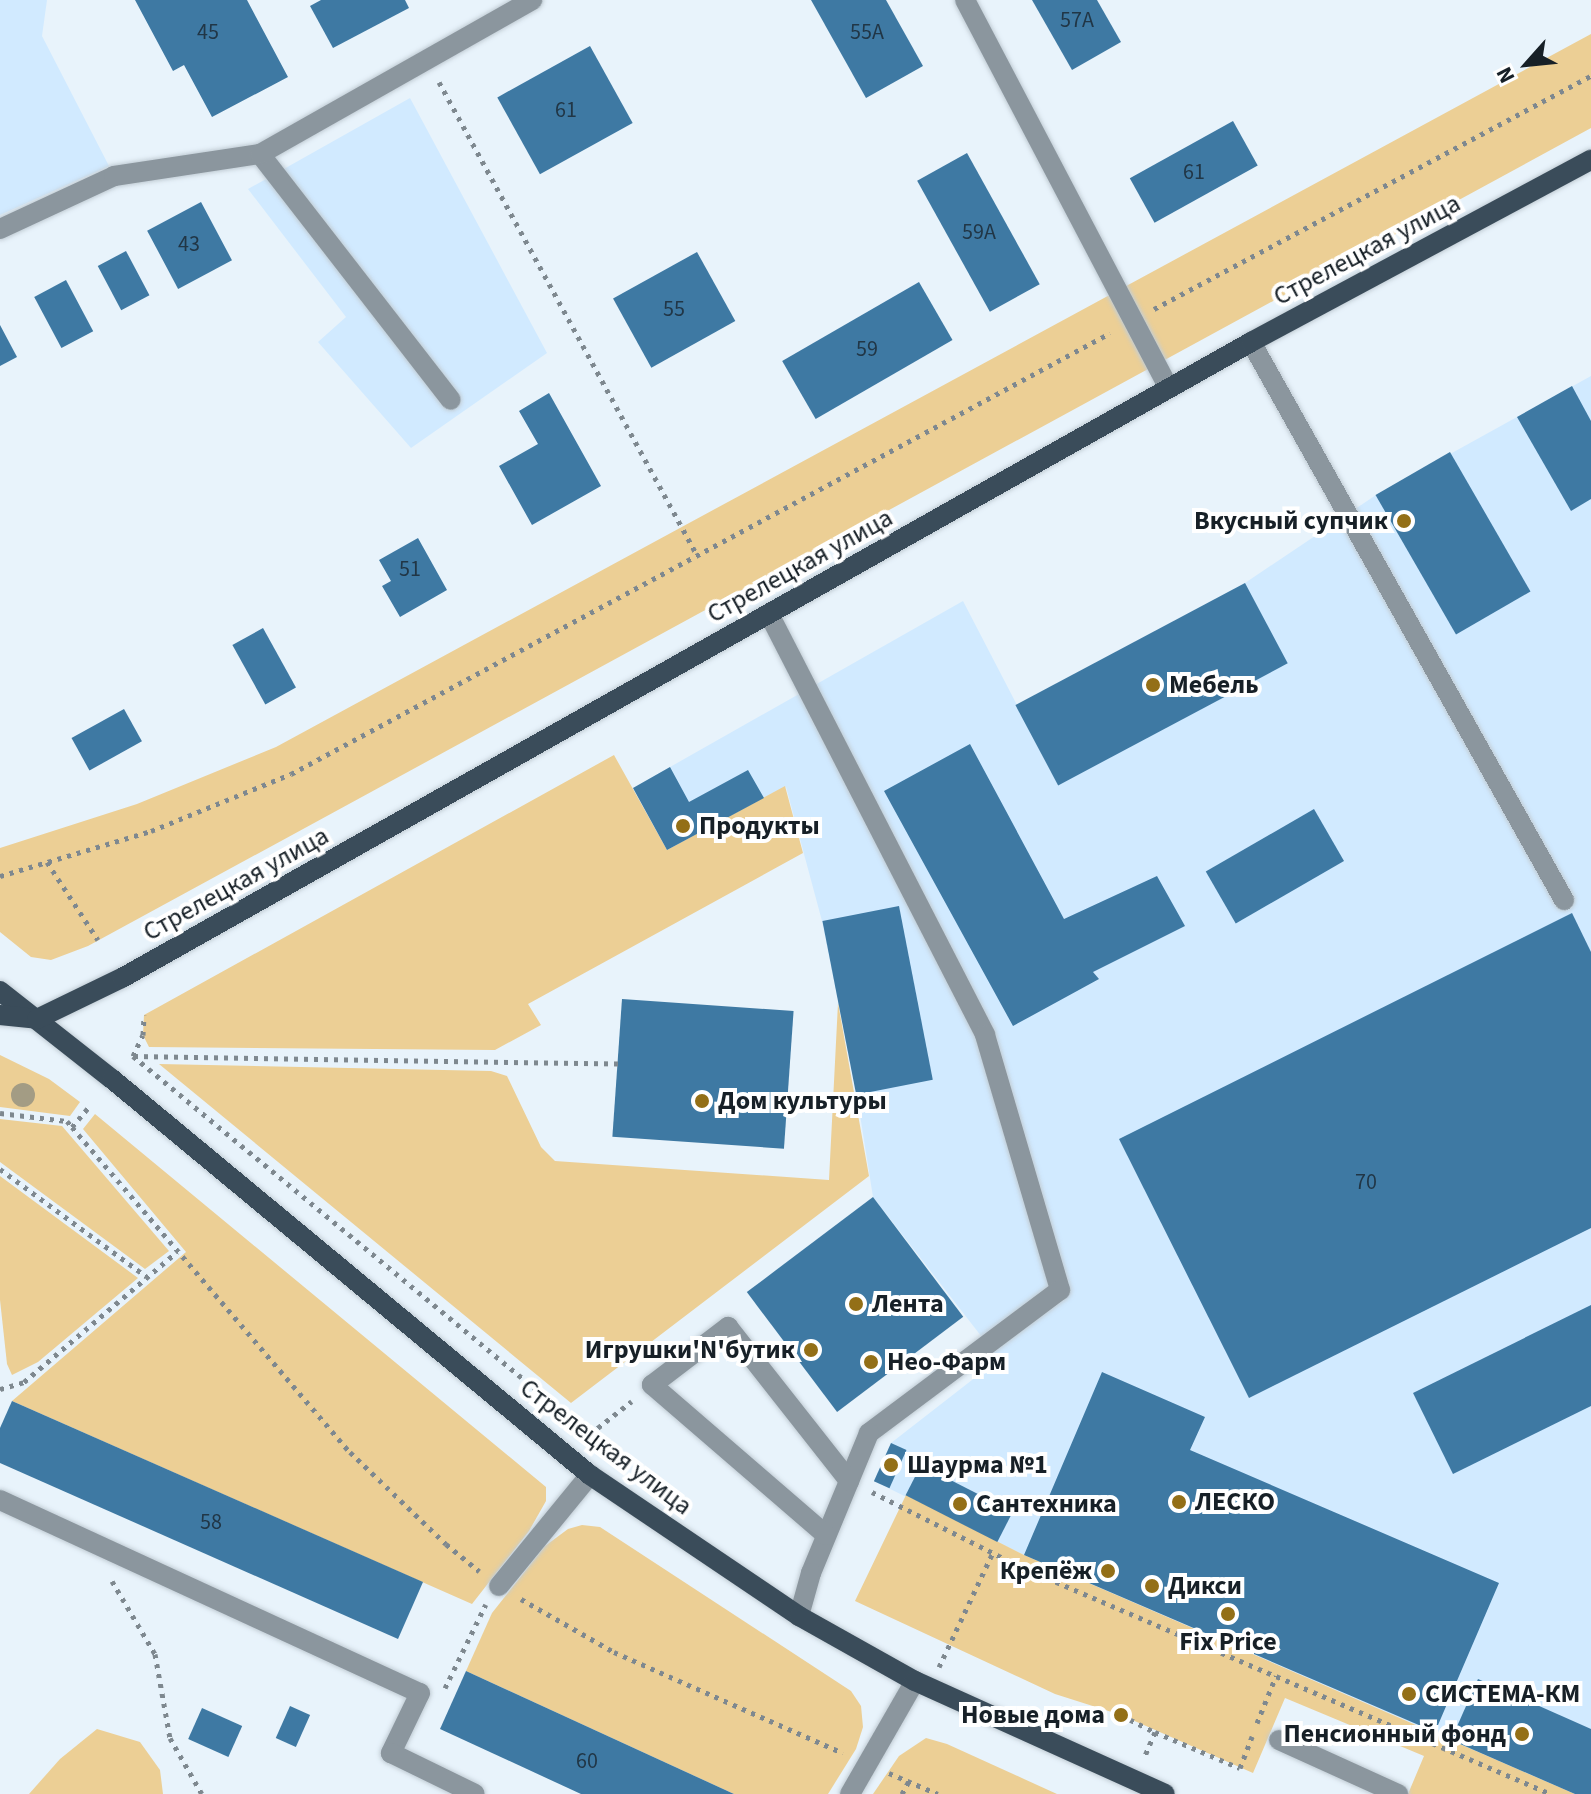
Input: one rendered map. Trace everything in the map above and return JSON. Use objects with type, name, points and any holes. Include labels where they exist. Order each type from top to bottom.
[{"type":"main road","name":"Стрелецкая улица","points":[[1165,1794],[922,1685],[799,1616],[590,1475],[37,1019],[122,978],[1251,342],[1591,160]]},
{"type":"main road","points":[[0,991],[37,1019]]},
{"type":"main road","points":[[0,1015],[37,1019]]},
{"type":"street","points":[[0,229],[114,176],[260,154],[532,0]]},
{"type":"street","points":[[965,0],[1169,388]]},
{"type":"street","points":[[260,154],[451,400]]},
{"type":"street","points":[[1251,342],[1564,900]]},
{"type":"street","points":[[769,614],[985,1035],[1060,1290],[869,1433],[826,1535],[799,1616]]},
{"type":"street","points":[[826,1535],[652,1385],[728,1327],[849,1481]]},
{"type":"street","points":[[499,1586],[590,1475]]},
{"type":"street","points":[[0,1500],[420,1693],[391,1753],[475,1794]]},
{"type":"street","points":[[850,1794],[922,1685]]},
{"type":"street","points":[[1279,1740],[1398,1794]]},
{"type":"path","points":[[427,60],[697,555]]},
{"type":"path","points":[[0,876],[151,831],[291,774],[1591,76]]},
{"type":"path","points":[[47,862],[98,940]]},
{"type":"path","points":[[133,1056],[143,1035],[144,1015]]},
{"type":"path","points":[[133,1056],[618,1064]]},
{"type":"path","points":[[133,1056],[590,1434]]},
{"type":"path","points":[[72,1127],[88,1108]]},
{"type":"path","points":[[0,1113],[67,1121],[350,1452],[446,1544],[499,1586],[614,1652],[938,1794]]},
{"type":"path","points":[[0,1169],[147,1278]]},
{"type":"path","points":[[0,1389],[24,1382],[177,1252]]},
{"type":"path","points":[[565,1454],[652,1385]]},
{"type":"path","points":[[849,1481],[993,1552],[1551,1794]]},
{"type":"path","points":[[97,1544],[119,1596],[155,1654],[170,1738],[202,1794]]},
{"type":"path","points":[[922,1685],[993,1552]]},
{"type":"path","points":[[1121,1715],[1240,1768],[1276,1676]]},
{"type":"path","points":[[1135,1780],[1155,1732]]},
{"type":"path","points":[[902,1794],[909,1781]]},
{"type":"shaded area","points":[[0,0],[47,0],[42,36],[109,166],[0,215]]},
{"type":"shaded area","points":[[1591,34],[1591,128],[88,946],[51,960],[31,957],[0,932],[0,848],[137,804],[276,747]]},
{"type":"shaded area","points":[[410,98],[547,353],[411,448],[318,342],[346,317],[248,189]]},
{"type":"shaded area","points":[[1591,376],[1591,1794],[1575,1794],[1024,1555],[874,1481],[891,1443],[999,1359],[873,1197],[857,1096],[822,921],[786,787],[667,850],[633,788],[963,601],[1018,707],[1245,583],[1376,495]]},
{"type":"shaded area","points":[[614,755],[667,850],[785,786],[803,853],[528,1004],[541,1025],[495,1050],[149,1047],[143,1035],[144,1015]]},
{"type":"shaded area","points":[[838,1003],[869,1176],[571,1403],[159,1064],[491,1071],[507,1076],[541,1147],[555,1161],[829,1180]]},
{"type":"shaded area","points":[[0,1055],[49,1079],[80,1102],[70,1116],[0,1107]]},
{"type":"shaded area","points":[[95,1114],[546,1487],[546,1501],[529,1531],[472,1604],[12,1401],[186,1252],[83,1129]]},
{"type":"shaded area","points":[[0,1119],[62,1126],[169,1251],[145,1269],[0,1162]]},
{"type":"shaded area","points":[[0,1176],[138,1278],[38,1362],[12,1375],[7,1364],[0,1300]]},
{"type":"shaded area","points":[[906,1495],[1024,1555],[1575,1794],[1408,1794],[1424,1756],[1285,1698],[1253,1773],[1121,1715],[1055,1694],[855,1601]]},
{"type":"shaded area","points":[[582,1525],[600,1527],[851,1691],[861,1706],[863,1727],[856,1749],[828,1794],[734,1794],[466,1671],[492,1613],[545,1546],[568,1529]]},
{"type":"shaded area","points":[[97,1729],[140,1742],[160,1770],[163,1794],[29,1794],[60,1759]]},
{"type":"shaded area","points":[[926,1738],[947,1744],[1057,1794],[873,1794],[899,1756]]},
{"type":"building","points":[[135,0],[247,0],[288,77],[212,117],[184,65],[173,71]]},
{"type":"building","points":[[321,0],[405,0],[409,8],[333,48],[310,6]]},
{"type":"building","points":[[811,0],[886,0],[923,66],[866,98]]},
{"type":"building","points":[[1032,0],[1097,0],[1121,42],[1072,70]]},
{"type":"building","points":[[590,46],[633,123],[540,174],[497,97]]},
{"type":"building","points":[[1233,121],[1258,166],[1155,223],[1130,178]]},
{"type":"building","points":[[967,153],[1040,284],[990,312],[917,181]]},
{"type":"building","points":[[201,202],[232,260],[178,289],[147,231]]},
{"type":"building","points":[[126,251],[149,295],[121,310],[98,266]]},
{"type":"building","points":[[697,252],[735,321],[651,368],[613,299]]},
{"type":"building","points":[[66,280],[93,331],[61,348],[34,297]]},
{"type":"building","points":[[919,282],[952,340],[816,419],[782,361]]},
{"type":"building","points":[[0,325],[17,357],[0,366]]},
{"type":"building","points":[[1572,386],[1591,421],[1591,499],[1571,511],[1517,417]]},
{"type":"building","points":[[549,393],[601,486],[532,525],[499,466],[538,444],[519,411]]},
{"type":"building","points":[[1450,452],[1530,591],[1456,634],[1376,495]]},
{"type":"building","points":[[418,538],[447,590],[400,617],[382,586],[391,581],[379,560]]},
{"type":"building","name":"Мебель","points":[[1245,583],[1288,663],[1058,785],[1015,705]]},
{"type":"building","points":[[263,628],[296,687],[265,704],[232,645]]},
{"type":"building","points":[[124,709],[142,741],[89,770],[72,738]]},
{"type":"building","points":[[970,744],[1064,919],[1157,876],[1185,926],[1093,972],[1099,979],[1013,1026],[884,791]]},
{"type":"building","name":"Продукты","points":[[670,767],[689,802],[748,770],[764,798],[667,850],[633,788]]},
{"type":"building","points":[[1314,809],[1344,861],[1236,923],[1206,871]]},
{"type":"building","points":[[899,906],[933,1080],[856,1095],[822,921]]},
{"type":"building","points":[[1572,913],[1591,952],[1591,1228],[1249,1398],[1119,1139]]},
{"type":"building","name":"Дом культуры","points":[[622,999],[794,1011],[784,1149],[612,1137]]},
{"type":"building","name":"Лента","points":[[873,1197],[963,1317],[837,1412],[747,1292]]},
{"type":"building","points":[[1591,1305],[1591,1406],[1453,1474],[1413,1393]]},
{"type":"building","name":"ЛЕСКО","points":[[1102,1372],[1205,1417],[1190,1450],[1499,1583],[1435,1732],[1024,1555]]},
{"type":"building","points":[[12,1401],[423,1582],[398,1639],[0,1463],[0,1428]]},
{"type":"building","name":"Шаурма №1","points":[[891,1443],[907,1450],[889,1488],[874,1481]]},
{"type":"building","name":"Сантехника","points":[[921,1465],[1013,1512],[997,1542],[906,1495]]},
{"type":"building","points":[[466,1671],[734,1794],[581,1794],[440,1729]]},
{"type":"building","name":"Пенсионный фонд","points":[[1478,1679],[1591,1729],[1591,1794],[1575,1794],[1451,1740]]},
{"type":"building","points":[[290,1706],[310,1715],[296,1747],[276,1738]]},
{"type":"building","points":[[202,1708],[242,1726],[228,1757],[188,1739]]},
{"type":"place","name":"Вкусный супчик","points":[[1404,521]]},
{"type":"place","name":"Мебель","points":[[1153,685]]},
{"type":"place","name":"Продукты","points":[[683,826]]},
{"type":"place","name":"Дом культуры","points":[[702,1101]]},
{"type":"place","name":"Лента","points":[[856,1304]]},
{"type":"place","name":"Игрушки'N'бутик","points":[[811,1350]]},
{"type":"place","name":"Нео-Фарм","points":[[871,1362]]},
{"type":"place","name":"Шаурма №1","points":[[891,1465]]},
{"type":"place","name":"ЛЕСКО","points":[[1179,1502]]},
{"type":"place","name":"Сантехника","points":[[960,1504]]},
{"type":"place","name":"Крепёж","points":[[1108,1571]]},
{"type":"place","name":"Дикси","points":[[1152,1586]]},
{"type":"place","name":"Fix Price","points":[[1228,1614]]},
{"type":"place","name":"СИСТЕМА-КМ","points":[[1409,1694]]},
{"type":"place","name":"Новые дома","points":[[1121,1715]]},
{"type":"place","name":"Пенсионный фонд","points":[[1522,1734]]}]
